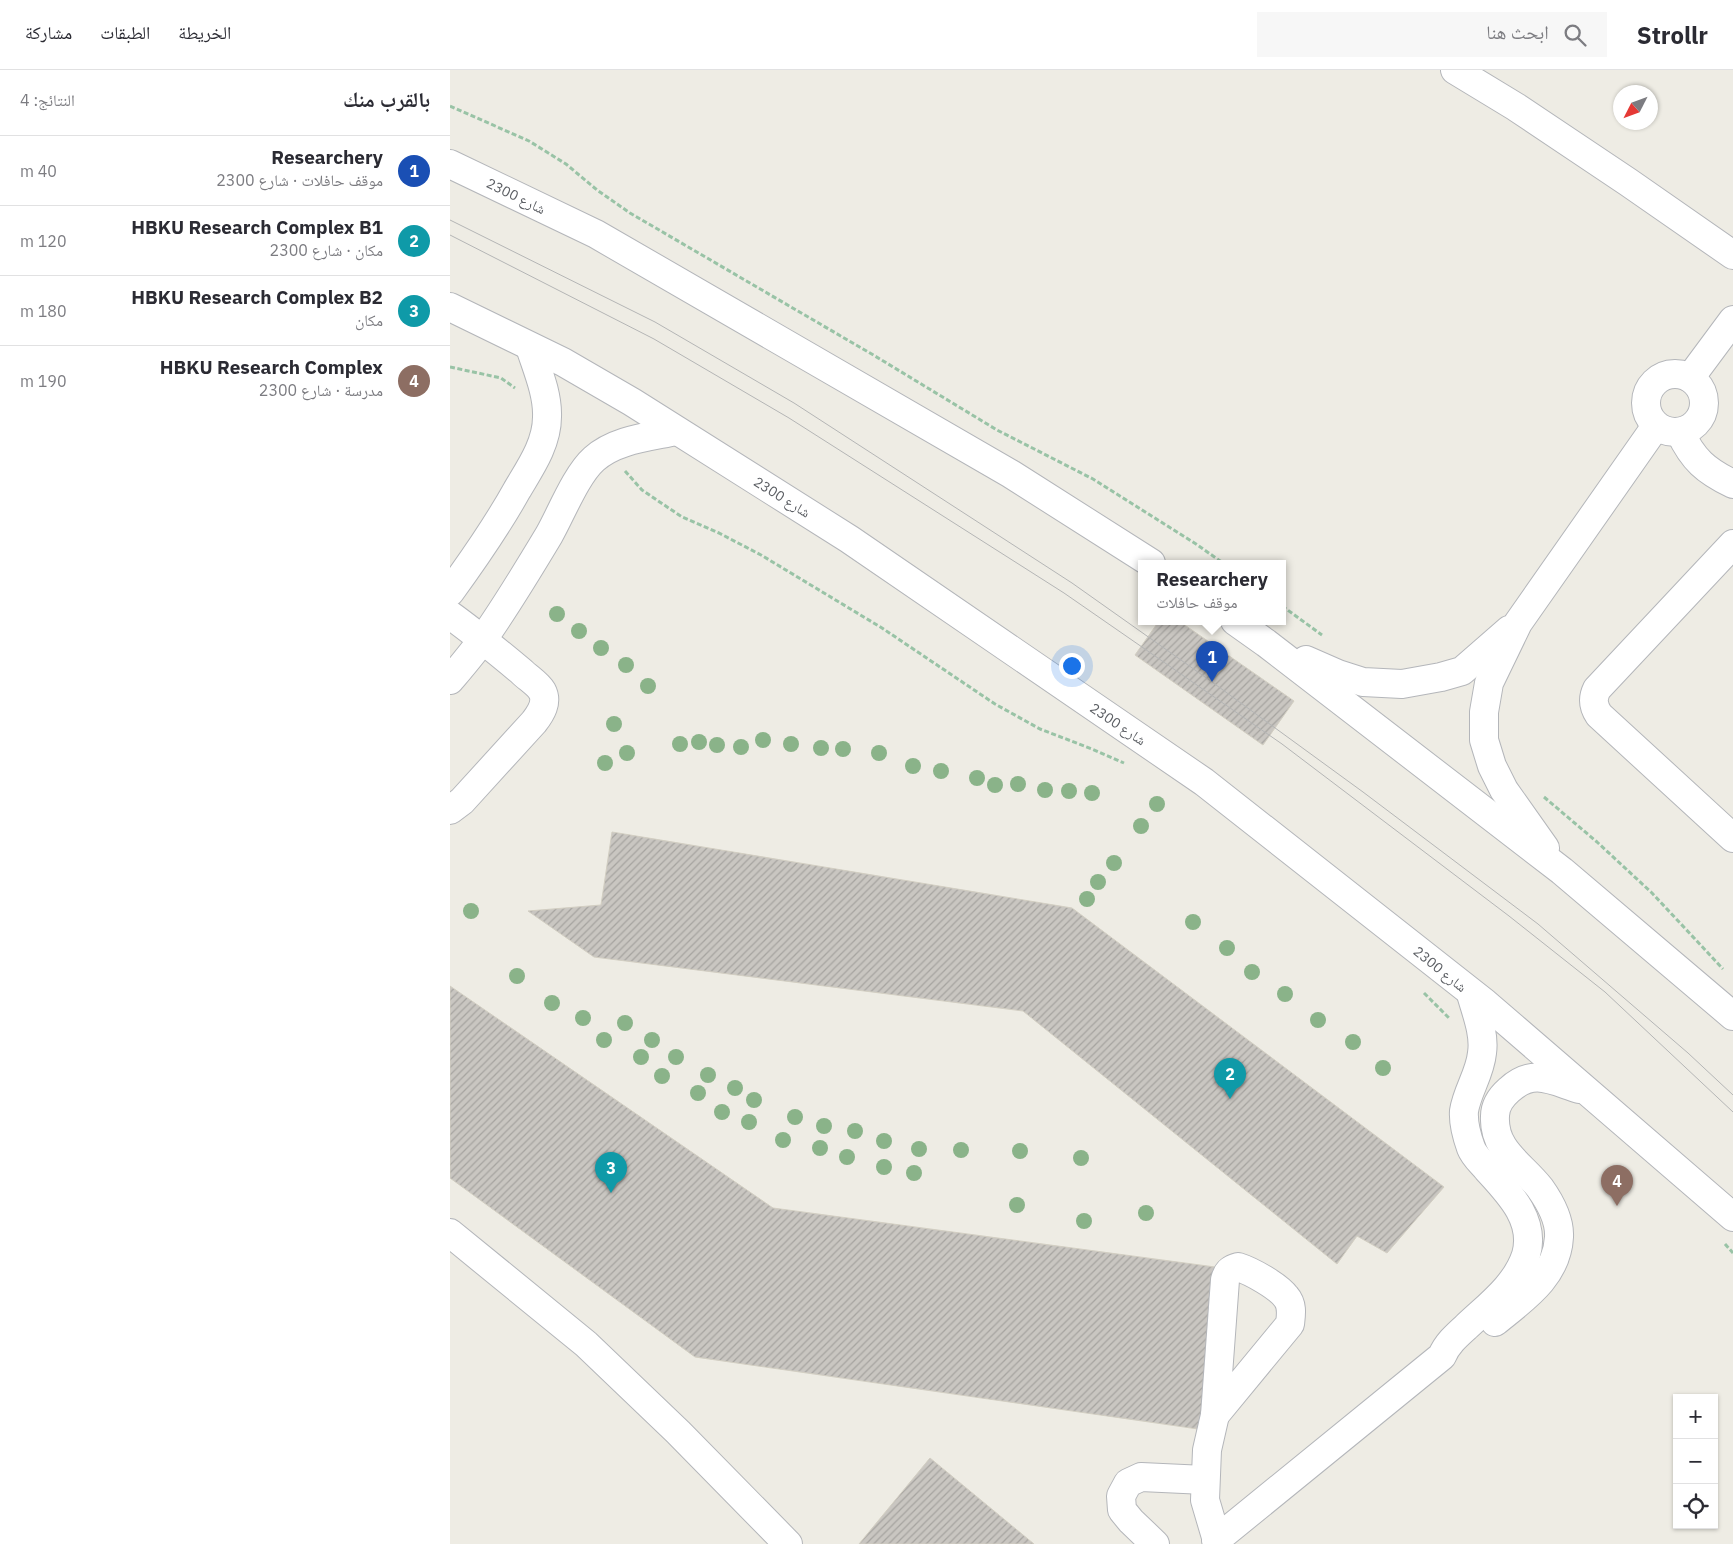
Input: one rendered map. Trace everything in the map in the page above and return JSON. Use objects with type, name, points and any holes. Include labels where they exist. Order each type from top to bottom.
[{"type":"street","points":[[1455,70],[1516,107],[1733,255]]},
{"type":"street","name":"شارع 2300","points":[[450,164],[596,234],[1011,474],[1146,560]]},
{"type":"street","name":"شارع 2300","points":[[450,307],[563,362],[632,402],[849,539],[1204,782],[1471,994],[1590,1093],[1727,1228]]},
{"type":"street","points":[[1690,378],[1733,320]]},
{"type":"street","points":[[450,592],[481,550],[502,516],[538,455],[544,437],[547,417],[544,395],[530,347]]},
{"type":"street","points":[[1266,643],[1338,674],[1363,682],[1402,684],[1462,671],[1518,623],[1668,429],[1692,428],[1700,419],[1705,407],[1704,395],[1698,385],[1690,378],[1679,374],[1669,374],[1658,379],[1651,386],[1647,396],[1646,407],[1649,417],[1668,429],[1685,444],[1700,465],[1733,484]]},
{"type":"street","points":[[450,680],[483,639],[550,534],[580,478],[592,460],[623,443],[676,431]]},
{"type":"street","points":[[1733,544],[1597,689],[1593,702],[1599,715],[1733,838]]},
{"type":"street","points":[[450,615],[483,639],[542,690],[544,702],[542,713],[462,801],[450,810]]},
{"type":"street","points":[[1518,623],[1489,683],[1484,712],[1484,740],[1492,766],[1504,790],[1562,871]]},
{"type":"street","points":[[1241,625],[1562,871],[1733,1016]]},
{"type":"street","points":[[1215,1415],[1290,1324],[1292,1311],[1287,1298],[1278,1289],[1238,1267],[1226,1274],[1215,1415],[1207,1450],[1205,1500],[1217,1542],[1442,1356],[1449,1344],[1506,1290],[1518,1273],[1526,1253],[1527,1232],[1521,1212],[1510,1194],[1472,1152],[1465,1132],[1464,1111],[1478,1072],[1482,1052],[1481,1036],[1471,994]]},
{"type":"street","points":[[1442,1356],[1456,1352],[1521,1300],[1540,1283],[1555,1262],[1559,1236],[1554,1210],[1539,1188],[1504,1151],[1494,1128],[1495,1109],[1503,1095],[1518,1082],[1534,1076],[1590,1093]]},
{"type":"street","points":[[450,1233],[586,1344],[678,1432],[788,1544]]},
{"type":"street","points":[[1155,1544],[1122,1510],[1121,1496],[1128,1483],[1141,1477],[1205,1480]]},
{"type":"path","points":[[450,106],[529,141],[566,164],[597,190],[630,213],[998,430],[1093,479],[1219,560]]},
{"type":"path","points":[[450,367],[501,378],[516,388]]},
{"type":"path","points":[[606,451],[642,490],[682,518],[719,533],[761,555],[882,628],[995,704],[1040,729],[1092,748],[1125,763]]},
{"type":"path","points":[[1286,609],[1330,640]]},
{"type":"path","points":[[1539,792],[1652,893],[1726,972]]},
{"type":"path","points":[[1421,989],[1454,1023]]},
{"type":"path","points":[[1727,1228],[1733,1252]]},
{"type":"building","points":[[1156,625],[1185,625],[1294,701],[1263,745],[1135,655]]},
{"type":"building","points":[[612,832],[1072,908],[1444,1187],[1387,1253],[1357,1236],[1337,1264],[1023,1011],[594,957],[528,911],[601,905]]},
{"type":"building","points":[[450,986],[773,1208],[1215,1267],[1205,1430],[695,1357],[450,1178]]},
{"type":"building","points":[[930,1458],[1034,1544],[859,1544]]},
{"type":"tram line","points":[[450,220],[655,322],[794,403],[1072,583],[1363,792],[1538,924],[1688,1053],[1733,1095]]},
{"type":"tram line","points":[[450,235],[654,339],[789,418],[1064,593],[1282,744],[1509,916],[1605,992],[1733,1112]]},
{"type":"place","name":"Researchery","points":[[1212,682]]},
{"type":"place","name":"HBKU Research Complex B1","points":[[1230,1099]]},
{"type":"place","name":"HBKU Research Complex B2","points":[[611,1193]]},
{"type":"place","name":"HBKU Research Complex","points":[[1617,1206]]}]
